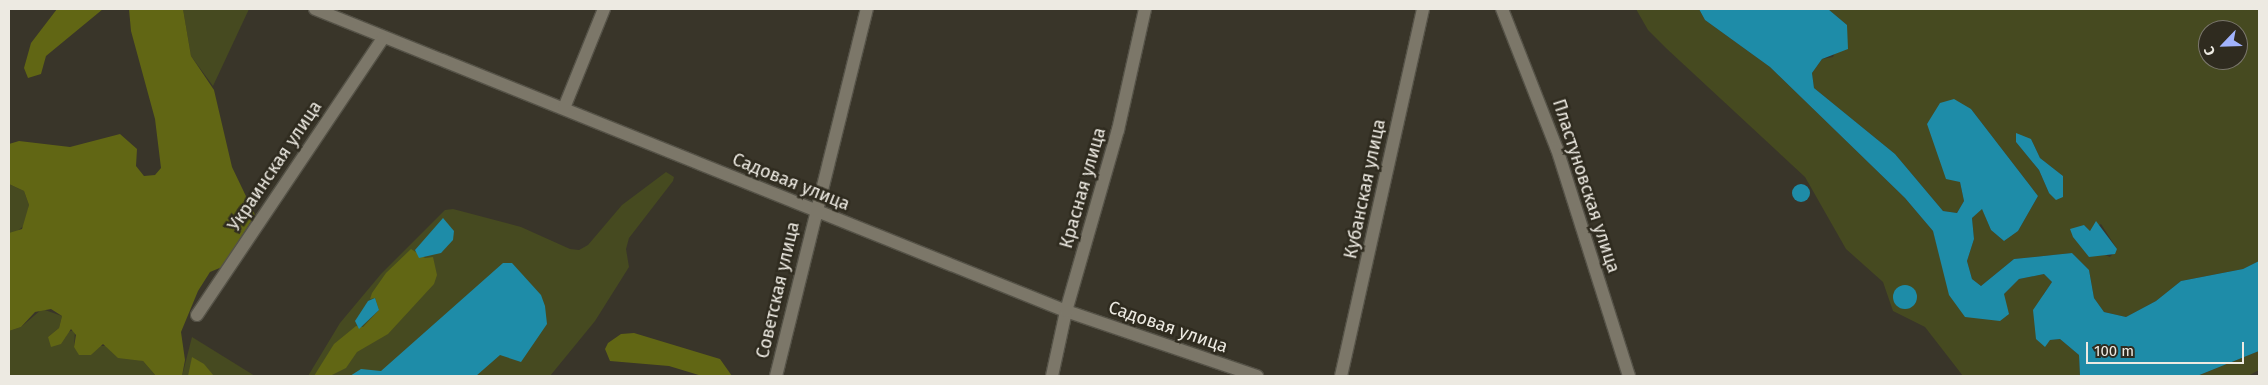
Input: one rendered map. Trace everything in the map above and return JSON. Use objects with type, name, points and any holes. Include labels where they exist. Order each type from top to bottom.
[{"type":"street","name":"Садовая улица","points":[[316,9],[383,38],[564,108],[1066,311],[1258,376]]},
{"type":"street","points":[[564,108],[604,9]]},
{"type":"street","name":"Советская улица","points":[[776,376],[815,210],[867,9]]},
{"type":"street","name":"Красная улица","points":[[1052,376],[1066,311],[1118,130],[1145,9]]},
{"type":"street","name":"Кубанская улица","points":[[1341,376],[1423,9]]},
{"type":"street","name":"Пластуновская улица","points":[[1502,9],[1557,149],[1629,376]]},
{"type":"street","name":"Украинская улица","points":[[197,315],[383,38]]},
{"type":"green space","points":[[183,9],[249,9],[213,86],[191,56]]},
{"type":"green space","points":[[1636,9],[1699,9],[1705,20],[1770,67],[1905,198],[1933,231],[1942,262],[2009,314],[2003,295],[2019,279],[2044,274],[2052,282],[2043,295],[2050,340],[2060,339],[2079,355],[2080,376],[1963,376],[1925,327],[1893,311],[1883,282],[1846,249],[1805,177],[1667,49],[1648,30]]},
{"type":"green space","points":[[1828,9],[2259,9],[2259,261],[2243,269],[2181,281],[2156,301],[2126,317],[2104,312],[2094,298],[2089,270],[2072,253],[2014,259],[1981,286],[1972,279],[1967,261],[1974,239],[1972,218],[1982,208],[1991,230],[2004,241],[2018,231],[2038,196],[1971,109],[1927,123],[1937,149],[1960,182],[1964,201],[1957,213],[1943,211],[1895,154],[1814,88],[1812,73],[1822,59],[1833,57],[1847,25]],"holes":[[[2031,139],[2040,158],[2063,176],[2049,193],[2039,170],[2016,142]],[[2101,224],[2117,249],[2110,257],[2101,253],[2089,257],[2084,225],[2090,231]]]},
{"type":"green space","points":[[666,172],[674,177],[673,181],[629,238],[626,249],[629,267],[595,321],[550,376],[308,376],[340,323],[381,274],[445,210],[453,209],[521,227],[570,249],[579,250],[588,245],[622,205]]},
{"type":"green space","points":[[9,184],[24,191],[29,205],[26,224],[15,233],[9,233]]},
{"type":"green space","points":[[42,309],[62,316],[59,328],[48,337],[65,338],[67,332],[75,330],[74,347],[91,355],[98,346],[108,346],[112,352],[143,361],[156,376],[9,376],[9,331],[21,327]]},
{"type":"green space","points":[[192,337],[255,376],[182,376]]},
{"type":"green space","points":[[2259,351],[2259,370],[2248,376],[2197,376]]},
{"type":"shaded area","points":[[57,9],[103,9],[46,56],[41,74],[28,78],[24,68],[31,43]]},
{"type":"shaded area","points":[[129,9],[183,9],[191,56],[214,90],[232,167],[255,215],[222,267],[210,272],[198,291],[181,332],[185,360],[182,376],[156,376],[143,361],[118,358],[103,344],[91,355],[79,355],[74,347],[76,335],[71,329],[61,344],[51,347],[48,337],[59,328],[62,316],[51,309],[35,312],[21,327],[9,331],[9,233],[22,229],[29,205],[24,191],[9,184],[9,144],[19,141],[70,147],[120,134],[137,149],[136,166],[144,176],[155,175],[161,168],[155,119],[131,31]]},
{"type":"shaded area","points":[[411,249],[425,258],[433,257],[437,275],[434,284],[388,334],[357,352],[346,368],[330,376],[314,376],[334,344],[356,326],[363,327],[379,310],[375,298],[370,299],[372,293],[386,273]]},
{"type":"shaded area","points":[[634,333],[720,359],[732,376],[702,376],[669,366],[610,361],[605,349],[608,343],[621,334]]},
{"type":"shaded area","points":[[192,357],[204,364],[214,376],[188,376]]},
{"type":"water","points":[[1699,9],[1828,9],[1847,25],[1848,49],[1822,59],[1812,73],[1814,88],[1895,154],[1943,211],[1957,213],[1964,201],[1960,182],[1946,179],[1927,124],[1940,103],[1954,99],[1971,109],[2038,196],[2018,231],[2004,241],[1991,230],[1982,209],[1972,218],[1974,239],[1967,261],[1972,279],[1981,286],[2014,259],[2072,253],[2089,270],[2094,298],[2104,312],[2126,317],[2156,301],[2181,281],[2243,269],[2259,261],[2259,351],[2197,376],[2080,376],[2079,355],[2060,339],[2050,340],[2045,347],[2036,339],[2033,310],[2052,282],[2044,274],[2019,279],[2004,294],[2009,314],[2000,321],[1965,317],[1949,295],[1933,231],[1905,198],[1770,67],[1705,20]]},
{"type":"water","points":[[2016,133],[2031,139],[2040,158],[2063,176],[2063,197],[2056,200],[2049,193],[2039,170],[2016,142]]},
{"type":"water","points":[[1801,184],[1807,187],[1810,193],[1807,199],[1801,202],[1795,199],[1792,193],[1795,187]]},
{"type":"water","points":[[443,218],[454,231],[453,240],[441,253],[419,258],[415,250]]},
{"type":"water","points":[[2096,221],[2117,249],[2115,254],[2089,257],[2073,237],[2070,229],[2084,225],[2090,231]]},
{"type":"water","points":[[503,263],[512,263],[541,295],[545,306],[547,324],[521,362],[500,355],[476,376],[350,376],[361,369],[381,371]]},
{"type":"water","points":[[1905,285],[1914,288],[1917,297],[1914,306],[1905,309],[1896,306],[1893,297],[1896,288]]},
{"type":"water","points":[[375,298],[379,310],[359,329],[355,321],[368,301]]}]
